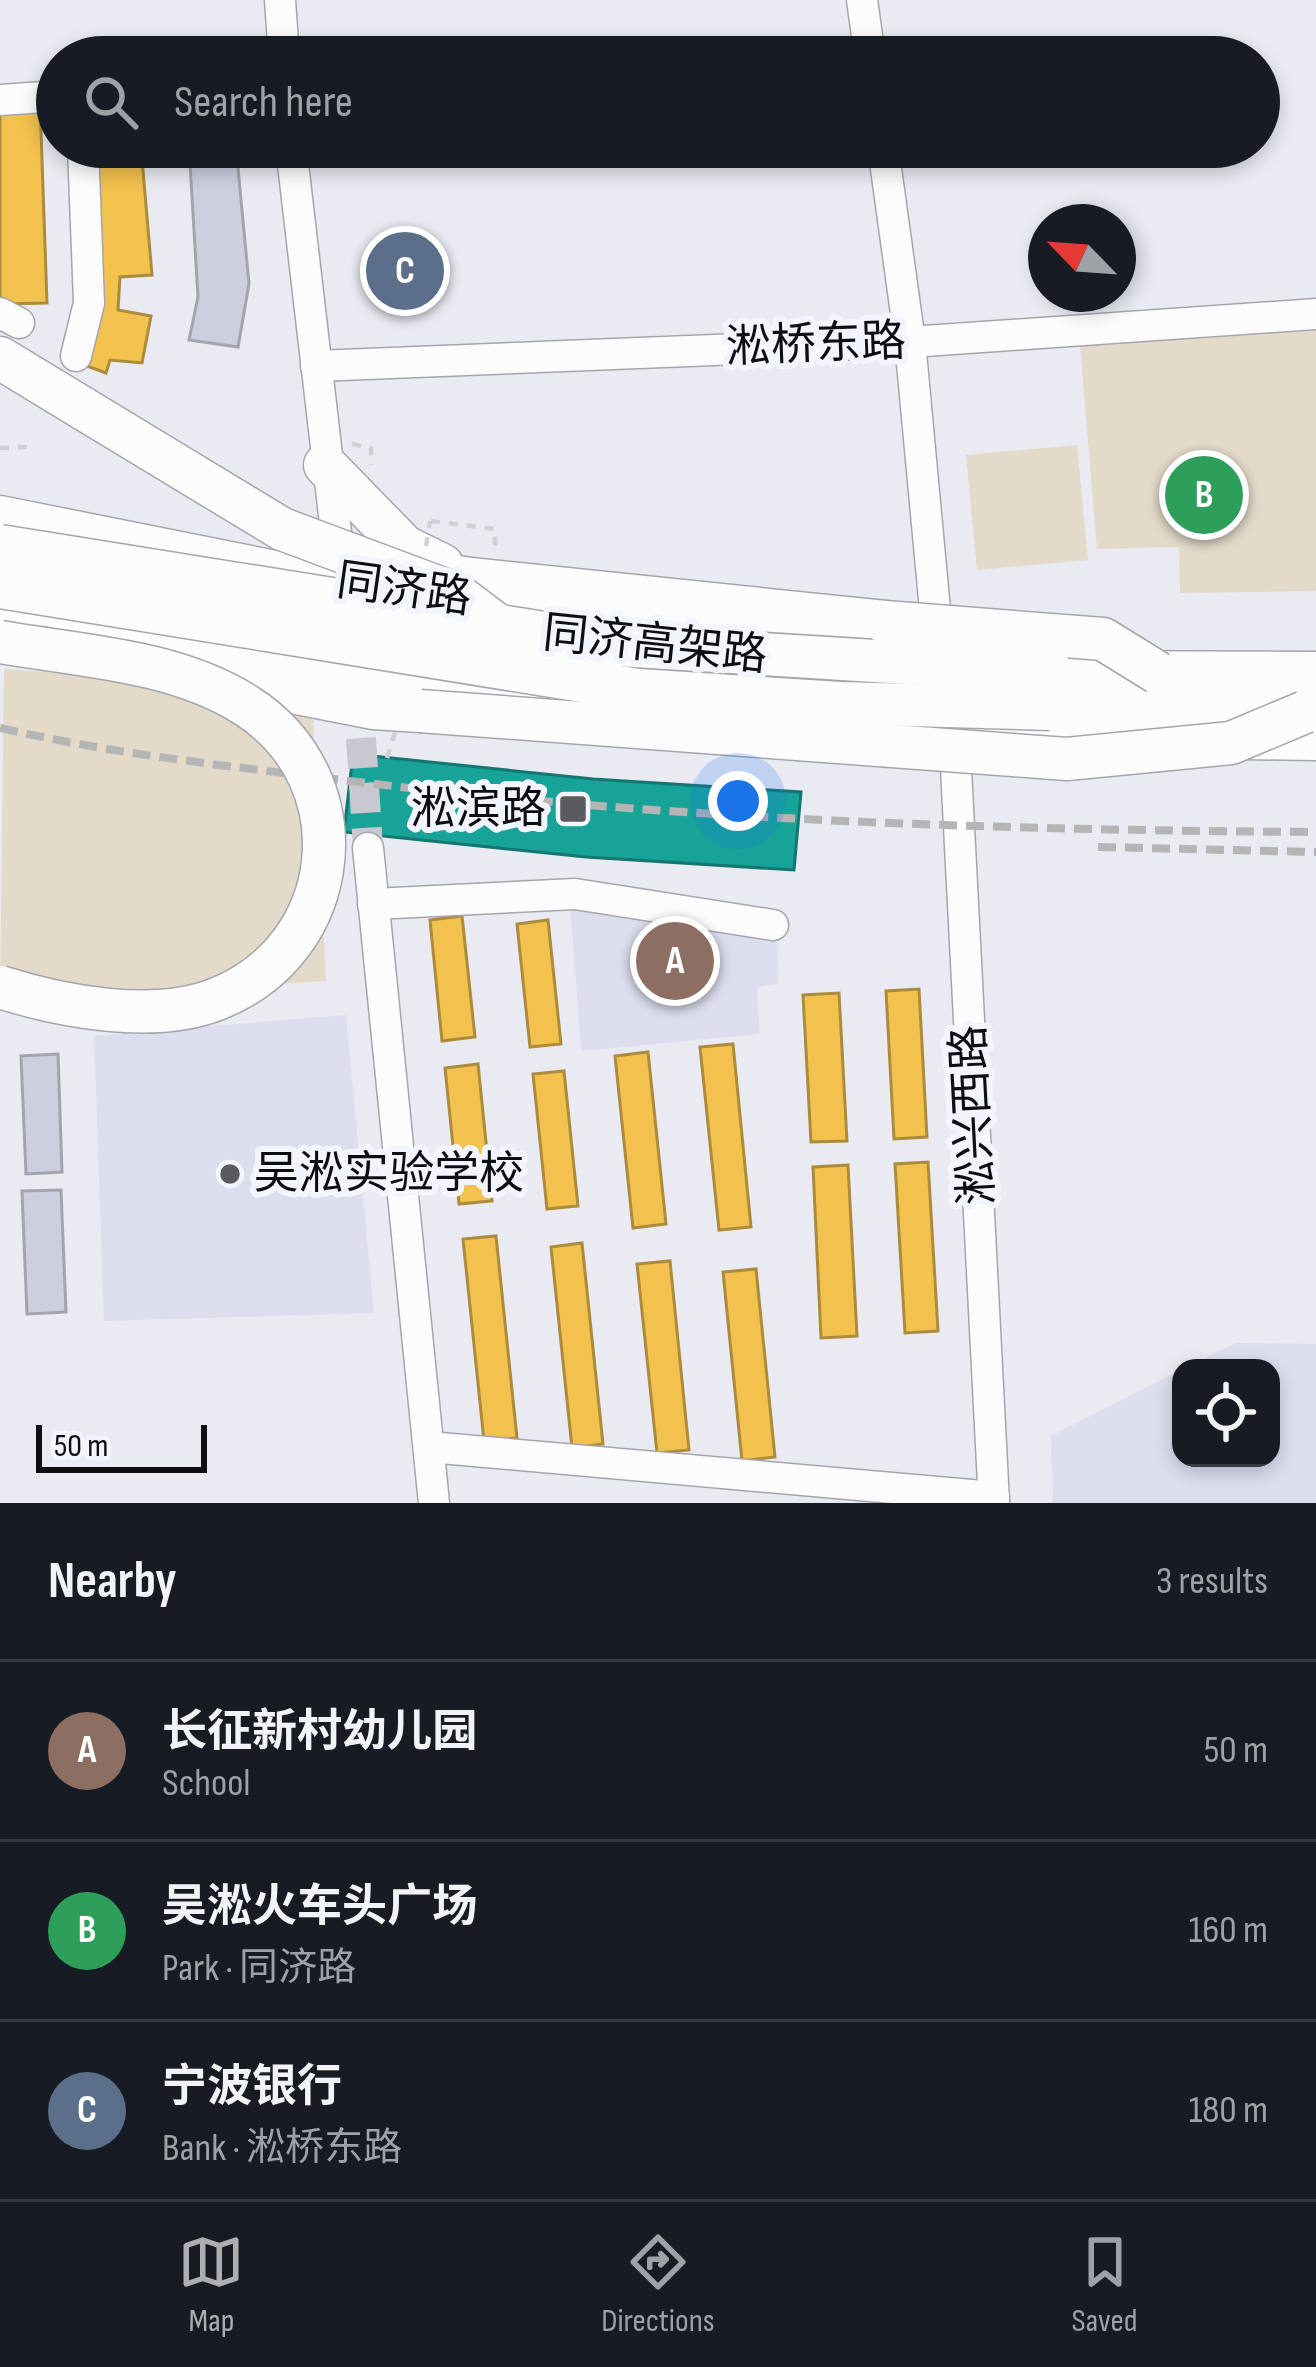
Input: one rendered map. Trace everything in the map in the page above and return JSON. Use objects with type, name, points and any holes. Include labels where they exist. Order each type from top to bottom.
[{"type":"highway","points":[[6,331],[282,529],[456,594],[503,630]]},
{"type":"highway","points":[[324,452],[405,547],[483,570]]},
{"type":"highway","name":"同济高架路","points":[[0,546],[503,630],[853,663],[1158,673],[1313,710]]},
{"type":"highway","points":[[322,567],[483,570],[885,622],[1103,639],[1158,673]]},
{"type":"highway","name":"同济高架路","points":[[0,587],[638,690],[841,704],[1313,710]]},
{"type":"highway","points":[[0,642],[152,668],[205,684],[246,705],[302,754],[322,811],[325,847],[314,899],[301,931],[253,979],[217,999],[178,1009],[138,1010],[0,987]]},
{"type":"highway","points":[[0,653],[26,646],[101,653],[373,707],[1067,759],[1231,743],[1313,710]]},
{"type":"main road","name":"同济路","points":[[0,489],[322,567]]},
{"type":"main road","name":"同济路","points":[[0,514],[564,613],[938,646],[1195,661],[1316,656]]},
{"type":"main road","name":"同济路","points":[[0,612],[312,663],[373,707],[954,728],[1313,710]]},
{"type":"street","points":[[280,0],[283,36]]},
{"type":"street","points":[[862,0],[867,36]]},
{"type":"street","points":[[0,100],[36,97]]},
{"type":"street","points":[[76,356],[88,303],[83,168]]},
{"type":"street","points":[[293,168],[324,452],[322,567]]},
{"type":"street","name":"淞兴西路","points":[[886,168],[910,342],[938,646],[954,728],[994,1500]]},
{"type":"street","name":"淞桥东路","points":[[316,366],[910,342],[1316,314]]},
{"type":"street","points":[[368,848],[434,1503]]},
{"type":"street","points":[[373,904],[575,894],[772,925]]},
{"type":"street","points":[[429,1448],[994,1500]]},
{"type":"path","points":[[0,448],[30,447]]},
{"type":"path","points":[[324,452],[371,448],[374,476]]},
{"type":"path","points":[[412,518],[495,529],[483,570]]},
{"type":"shaded area","points":[[1316,330],[1316,591],[1180,593],[1179,547],[1097,549],[1080,345]]},
{"type":"shaded area","points":[[1077,445],[1088,560],[977,570],[966,455]]},
{"type":"shaded area","points":[[4,669],[270,688],[313,720],[326,981],[0,1000]]},
{"type":"shaded area","points":[[570,906],[777,938],[778,984],[757,987],[760,1034],[581,1051]]},
{"type":"shaded area","name":"吴淞实验学校","points":[[346,1015],[374,1313],[104,1321],[94,1036]]},
{"type":"shaded area","points":[[1236,1343],[1316,1344],[1316,1503],[1053,1503],[1051,1436],[1172,1375],[1172,1467],[1280,1467],[1280,1359],[1204,1359]]},
{"type":"building: Homes","points":[[36,102],[36,168],[42,168],[47,303],[0,304],[0,103]]},
{"type":"building: Homes","points":[[89,168],[143,168],[152,275],[120,277],[118,310],[151,316],[142,363],[110,360],[106,373],[84,365]]},
{"type":"building: Homes","points":[[462,916],[475,1037],[442,1041],[430,920]]},
{"type":"building: Homes","points":[[548,920],[561,1044],[530,1047],[517,924]]},
{"type":"building: Homes","points":[[919,989],[927,1137],[894,1139],[886,991]]},
{"type":"building: Homes","points":[[839,993],[847,1141],[811,1142],[803,995]]},
{"type":"building: Homes","points":[[733,1044],[751,1227],[719,1230],[700,1047]]},
{"type":"building: Homes","points":[[648,1052],[666,1224],[633,1228],[615,1056]]},
{"type":"building: Homes","points":[[478,1064],[492,1201],[459,1204],[445,1068]]},
{"type":"building: Homes","points":[[564,1071],[578,1206],[547,1209],[533,1074]]},
{"type":"building: Homes","points":[[928,1162],[938,1331],[905,1333],[895,1164]]},
{"type":"building: Homes","points":[[848,1165],[857,1336],[821,1338],[813,1167]]},
{"type":"building: Homes","points":[[496,1236],[517,1438],[484,1441],[463,1239]]},
{"type":"building: Homes","points":[[582,1243],[603,1444],[572,1448],[551,1247]]},
{"type":"building: Homes","points":[[670,1261],[689,1450],[657,1453],[637,1264]]},
{"type":"building: Homes","points":[[756,1269],[775,1457],[742,1461],[723,1272]]},
{"type":"building: Public","name":"淞滨路","points":[[353,754],[593,779],[801,792],[794,870],[586,857],[344,832]]},
{"type":"building: Other","points":[[190,168],[238,168],[249,284],[238,347],[189,340],[198,297]]},
{"type":"building: Other","points":[[58,1054],[62,1172],[26,1174],[21,1056]]},
{"type":"building: Other","points":[[61,1190],[66,1312],[27,1314],[22,1191]]},
{"type":"tunnel","points":[[361,738],[368,848]]},
{"type":"railway","points":[[0,728],[213,764],[585,805],[950,825],[1316,832]]},
{"type":"railway","points":[[1098,847],[1316,852]]},
{"type":"place","name":"宁波银行","points":[[405,271]]},
{"type":"place","name":"吴淞火车头广场","points":[[1204,495]]},
{"type":"place","name":"淞滨路","points":[[573,809]]},
{"type":"place","name":"长征新村幼儿园","points":[[675,961]]},
{"type":"place","name":"吴淞实验学校","points":[[230,1174]]}]
